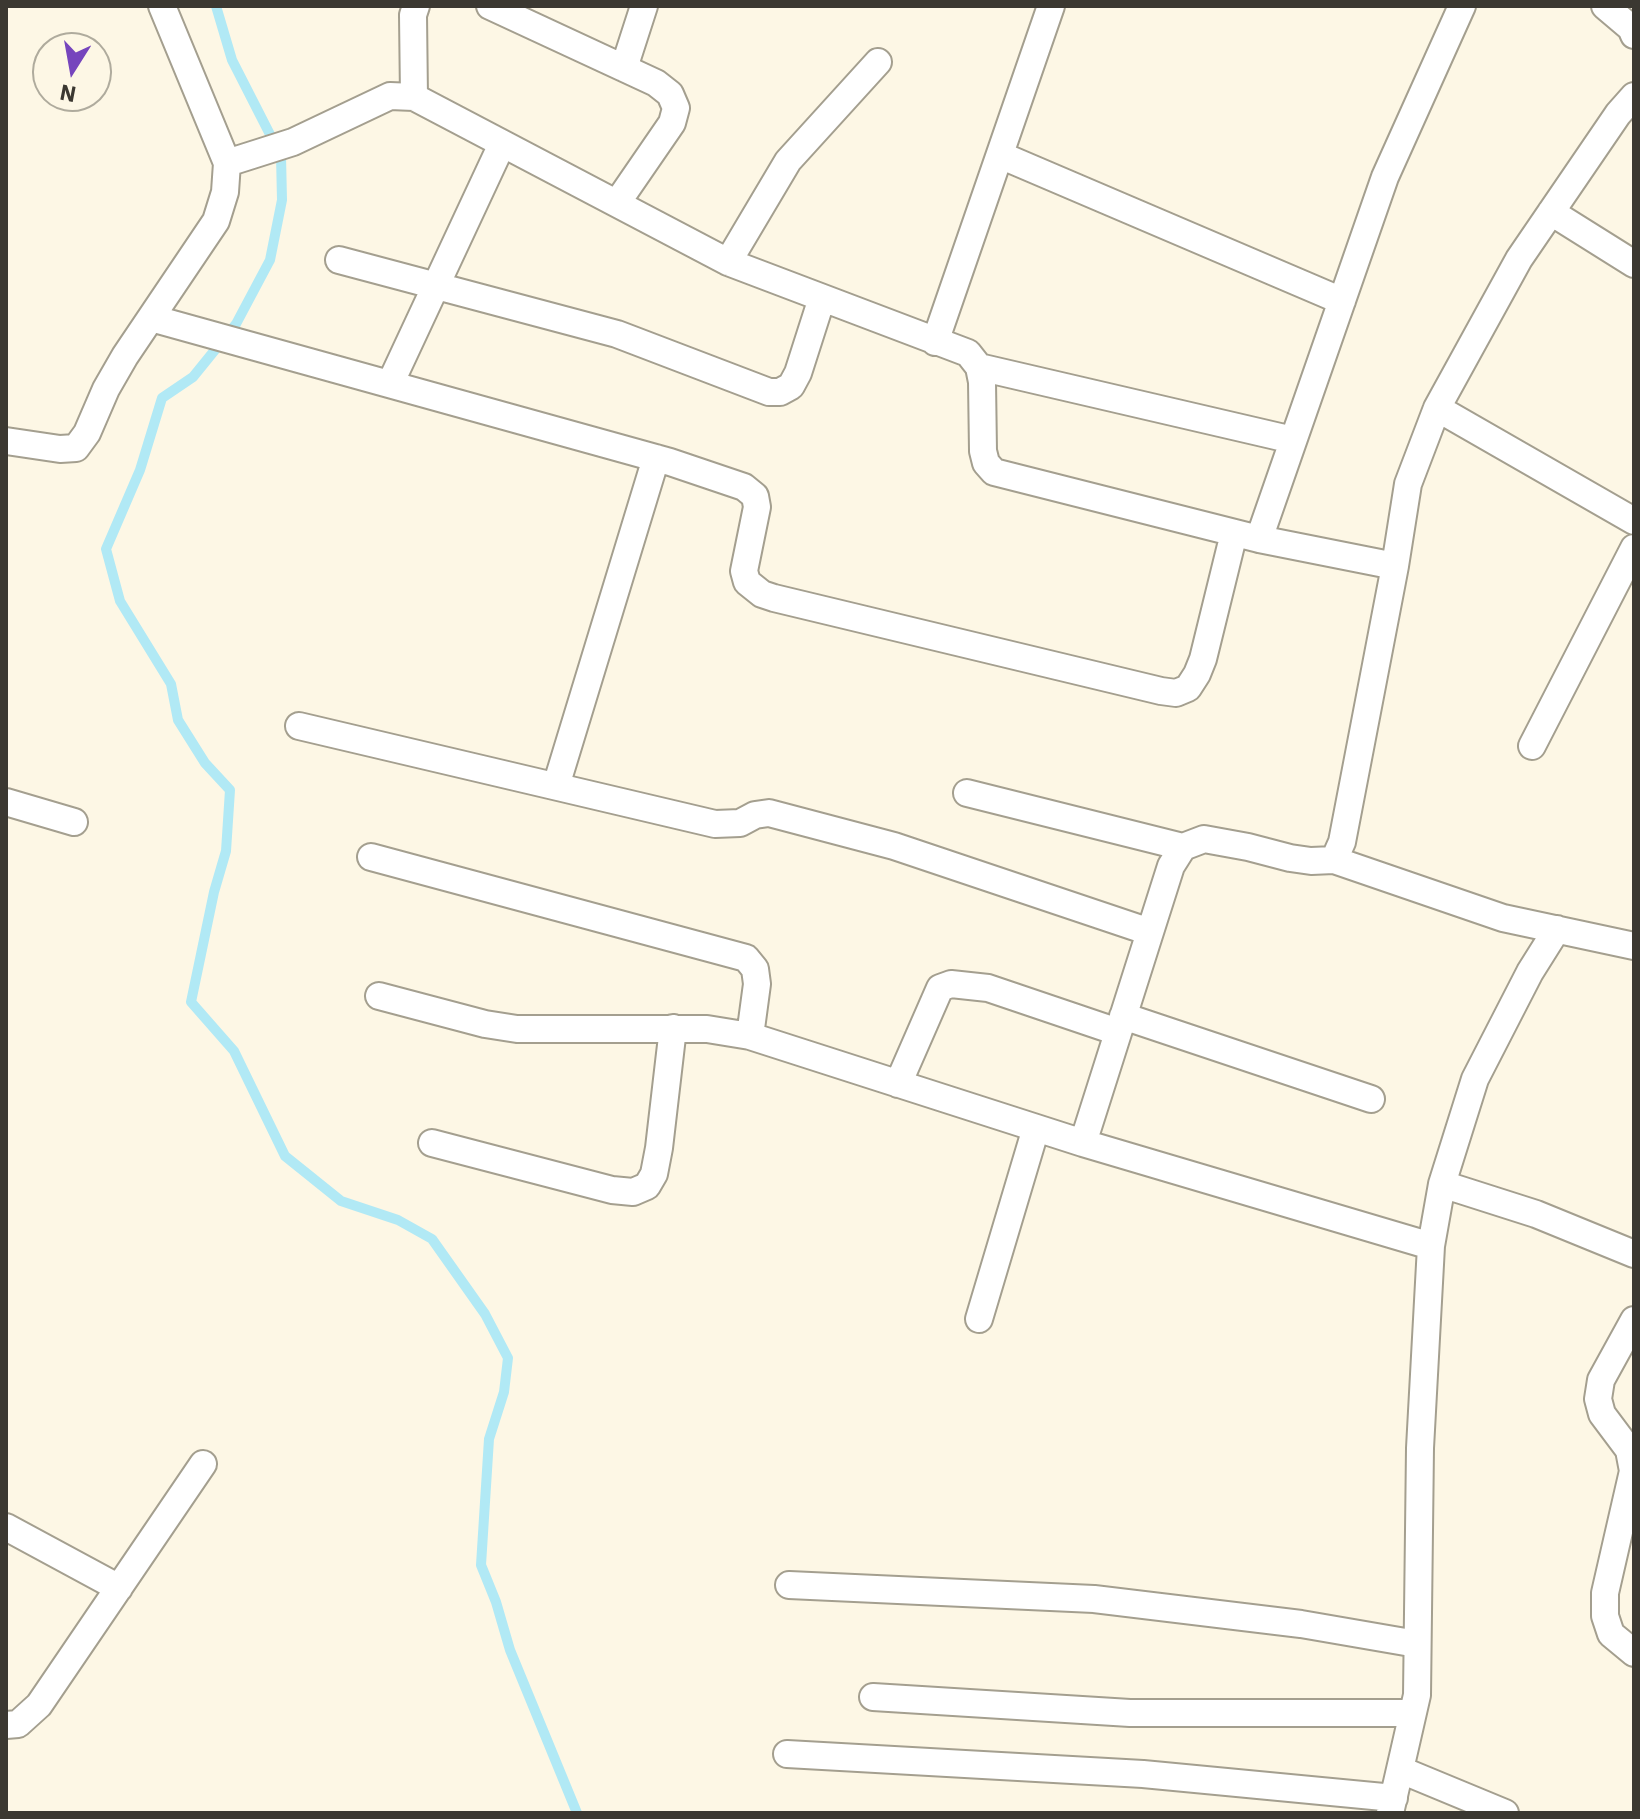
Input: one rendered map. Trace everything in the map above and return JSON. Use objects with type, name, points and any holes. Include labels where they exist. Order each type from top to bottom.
[{"type":"street","points":[[162,6],[239,160]]},
{"type":"street","points":[[414,97],[413,15],[416,6]]},
{"type":"street","points":[[490,6],[656,83],[670,94],[676,108],[672,123],[617,203]]},
{"type":"street","points":[[624,68],[644,6]]},
{"type":"street","points":[[935,342],[1051,6]]},
{"type":"street","points":[[151,318],[656,458],[744,487],[755,496],[757,507],[744,571],[747,582],[762,594],[1176,693],[1188,688],[1197,674],[1246,536],[1293,440],[1385,177],[1462,6]]},
{"type":"street","points":[[1605,6],[1631,28],[1634,35]]},
{"type":"street","points":[[728,262],[788,161],[878,62]]},
{"type":"street","points":[[6,441],[60,449],[76,448],[87,433],[106,389],[125,356],[216,221],[239,160],[293,142],[390,96],[414,97],[728,262],[968,353],[979,367],[983,451],[986,463],[994,472],[1246,536],[1395,566]]},
{"type":"street","points":[[1334,860],[1342,842],[1408,484],[1437,408],[1519,259],[1618,114],[1634,96]]},
{"type":"street","points":[[390,384],[502,144]]},
{"type":"street","points":[[1000,155],[1342,301]]},
{"type":"street","points":[[1551,212],[1634,264]]},
{"type":"street","points":[[339,260],[617,334],[769,392],[780,392],[791,386],[822,298]]},
{"type":"street","points":[[979,367],[1293,440]]},
{"type":"street","points":[[1437,408],[1634,521]]},
{"type":"street","points":[[556,786],[656,458]]},
{"type":"street","points":[[1532,746],[1634,548]]},
{"type":"street","points":[[299,726],[715,824],[740,823],[755,815],[769,813],[894,846],[1150,932]]},
{"type":"street","points":[[967,793],[1183,847],[1204,839],[1290,858],[1334,860],[1503,918],[1634,946]]},
{"type":"street","points":[[6,802],[74,822]]},
{"type":"street","points":[[1083,1143],[1171,866],[1183,847]]},
{"type":"street","points":[[371,857],[746,958],[755,969],[757,984],[750,1036]]},
{"type":"street","points":[[787,1754],[1143,1774],[1392,1806],[1417,1695],[1420,1448],[1431,1246],[1442,1184],[1475,1079],[1530,972],[1557,929]]},
{"type":"street","points":[[898,1084],[940,988],[951,984],[988,988],[1121,1024],[1371,1099]]},
{"type":"street","points":[[379,996],[485,1024],[517,1029],[707,1029],[750,1036],[1083,1143],[1431,1246]]},
{"type":"street","points":[[432,1143],[612,1190],[633,1192],[647,1186],[654,1174],[659,1148],[673,1028]]},
{"type":"street","points":[[979,1319],[1036,1128]]},
{"type":"street","points":[[1442,1184],[1536,1214],[1634,1254]]},
{"type":"street","points":[[1634,1320],[1601,1380],[1598,1399],[1602,1414],[1629,1450],[1633,1471],[1605,1593],[1605,1616],[1611,1634],[1634,1653]]},
{"type":"street","points":[[6,1725],[18,1724],[39,1705],[203,1464]]},
{"type":"street","points":[[6,1527],[119,1588]]},
{"type":"street","points":[[789,1585],[1094,1599],[1301,1624],[1417,1644]]},
{"type":"street","points":[[873,1697],[1130,1713],[1412,1713]]},
{"type":"street","points":[[1401,1770],[1505,1813]]},
{"type":"waterway","points":[[216,6],[232,60],[281,156],[282,200],[270,260],[236,324],[193,377],[162,398],[140,470],[106,549],[120,601],[171,684],[178,720],[205,763],[230,790],[226,851],[214,892],[191,1002],[234,1051],[285,1156],[341,1201],[398,1220],[432,1239],[485,1314],[508,1358],[504,1392],[489,1439],[481,1565],[510,1650],[577,1813]]}]
